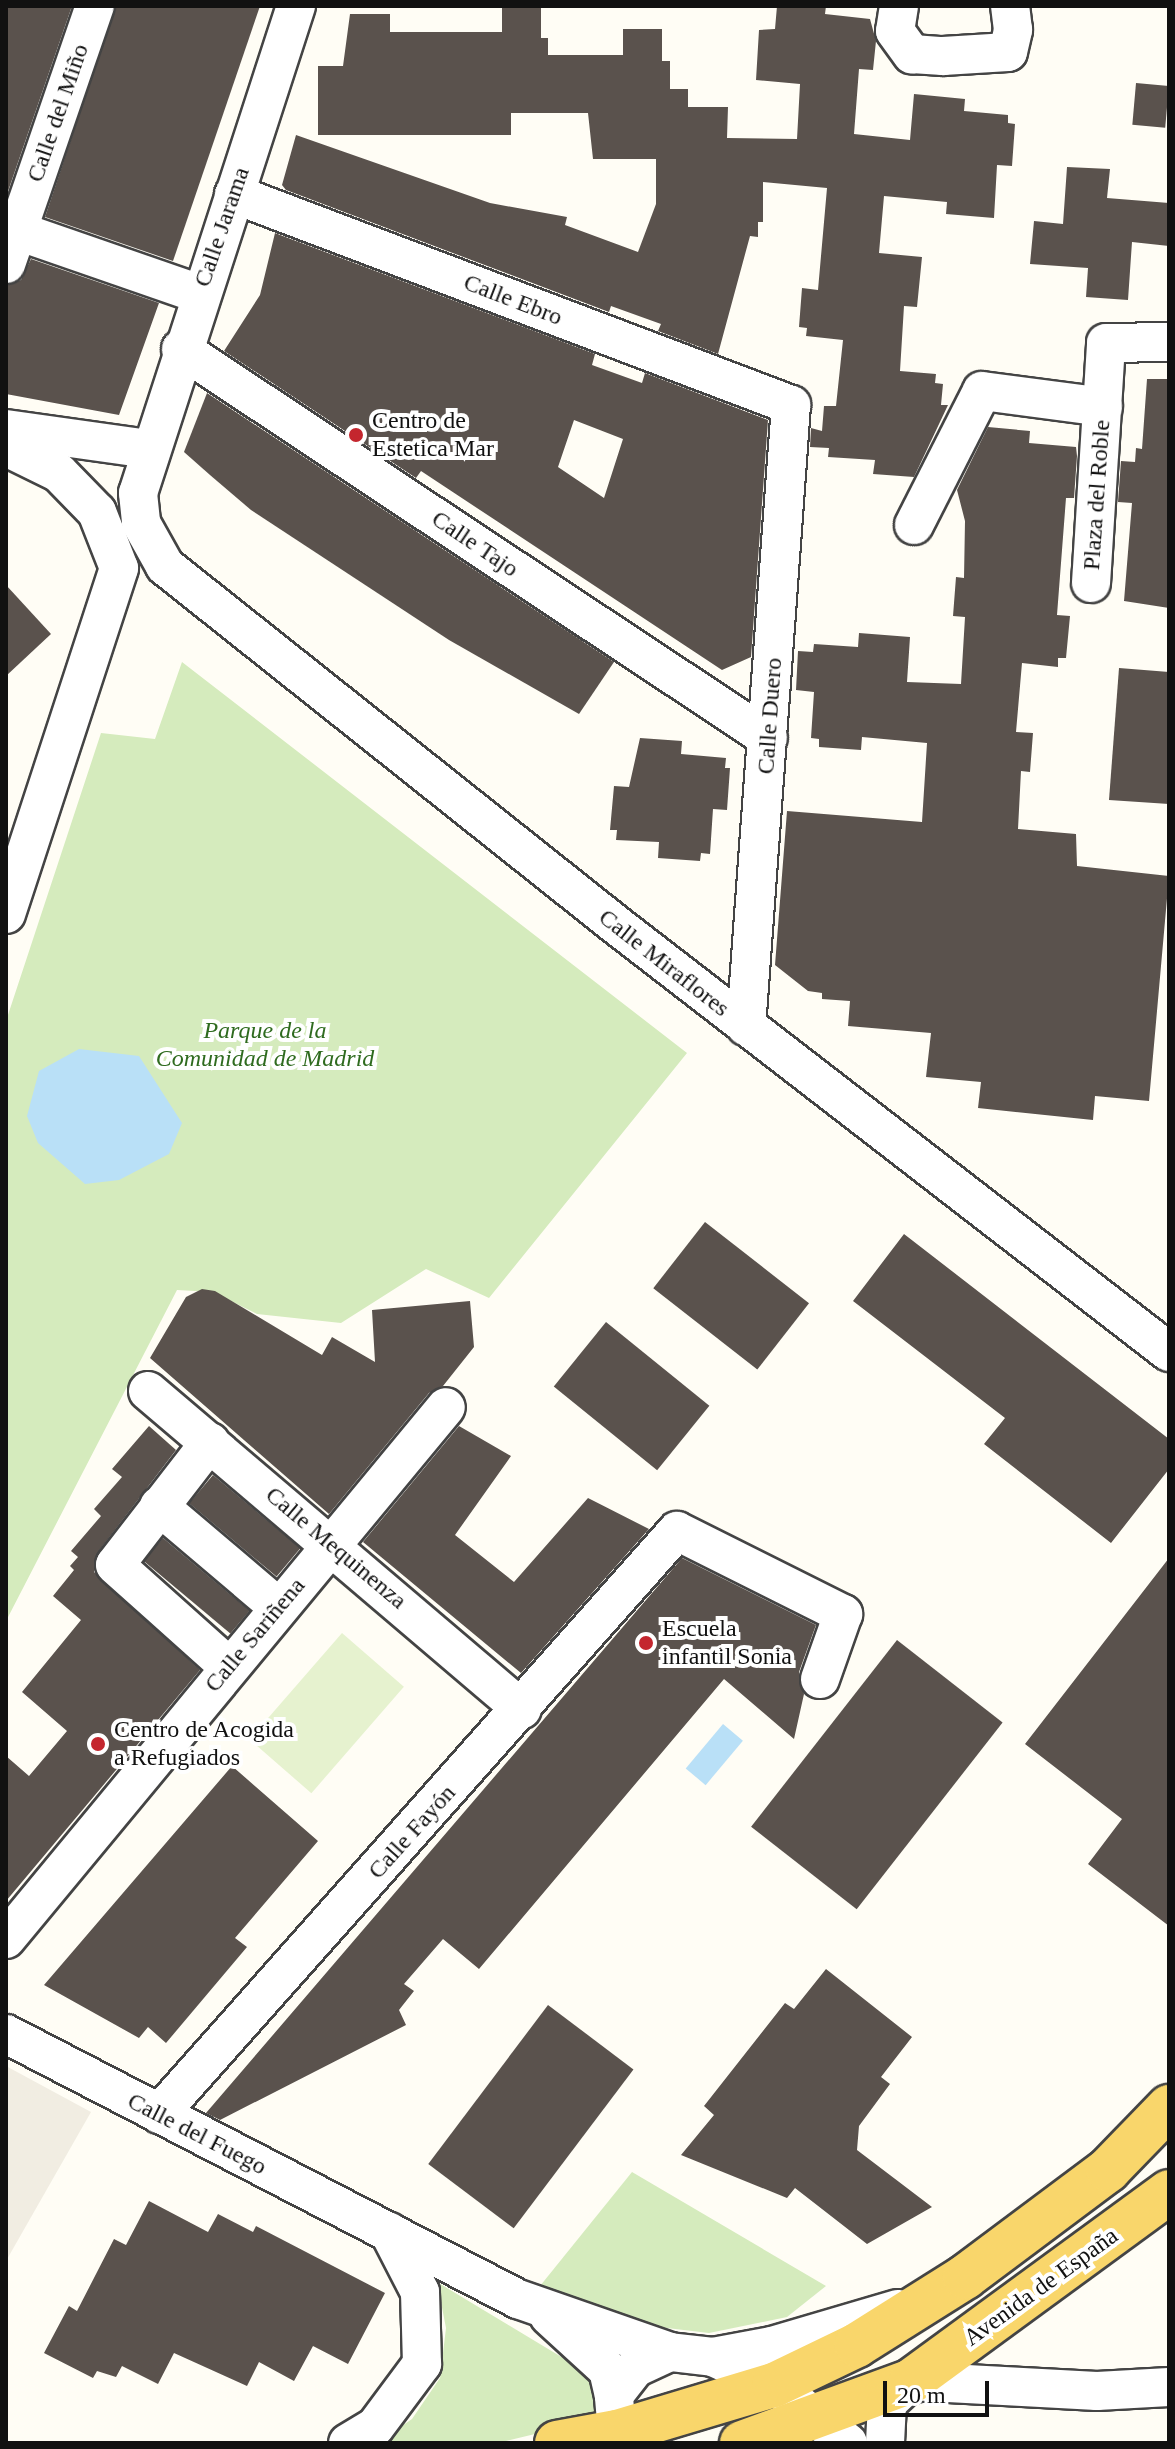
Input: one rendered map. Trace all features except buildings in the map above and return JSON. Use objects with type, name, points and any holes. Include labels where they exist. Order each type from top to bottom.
[{"type":"main road","points":[[557,2443],[618,2423],[774,2385],[857,2345],[932,2299],[1108,2170],[1169,2107]]},
{"type":"main road","name":"Avenida de España","points":[[742,2443],[862,2437],[911,2381],[1165,2199]]},
{"type":"street","name":"Calle del Miño","points":[[10,241],[95,6]]},
{"type":"street","name":"Calle Jarama","points":[[149,449],[296,6]]},
{"type":"street","points":[[899,6],[895,31],[912,54],[943,56],[1008,52],[1013,30],[1010,6]]},
{"type":"street","name":"Calle Ebro","points":[[234,194],[791,405]]},
{"type":"street","points":[[10,241],[200,294]]},
{"type":"street","name":"Plaza del Roble","points":[[1091,583],[1106,343],[1169,342]]},
{"type":"street","name":"Calle Tajo","points":[[181,349],[768,738]]},
{"type":"street","points":[[914,525],[982,391],[1103,407]]},
{"type":"street","name":"Calle Duero","points":[[746,1026],[791,405]]},
{"type":"street","points":[[6,429],[149,449]]},
{"type":"street","points":[[6,447],[59,473],[97,512],[119,568],[6,914]]},
{"type":"street","name":"Calle Miraflores","points":[[149,449],[138,493],[141,523],[165,566],[746,1026],[1169,1352]]},
{"type":"street","points":[[119,568],[165,566]]},
{"type":"street","points":[[119,568],[208,600]]},
{"type":"street","name":"Calle Mequinenza","points":[[148,1391],[331,1543],[522,1709]]},
{"type":"street","name":"Calle Sariñena","points":[[6,1939],[446,1407]]},
{"type":"street","points":[[210,1442],[115,1565],[229,1667]]},
{"type":"street","points":[[159,1506],[278,1607]]},
{"type":"street","name":"Calle Fayón","points":[[159,2114],[677,1531],[843,1614],[820,1679]]},
{"type":"street","name":"Calle del Fuego","points":[[6,2034],[541,2309],[588,2319],[670,2352]]},
{"type":"street","points":[[348,2443],[375,2427],[422,2364],[420,2292],[389,2232]]},
{"type":"street","points":[[618,2423],[635,2368],[670,2352],[713,2357],[772,2346],[932,2299]]},
{"type":"street","name":"Calle del Fuego","points":[[541,2309],[608,2370],[618,2423]]},
{"type":"street","points":[[713,2357],[774,2385],[862,2437]]},
{"type":"street","points":[[911,2381],[1097,2391],[1169,2387]]},
{"type":"street","name":"Avenida de España","points":[[862,2437],[887,2403],[911,2381]]},
{"type":"green space","name":"Parque de la Comunidad de Madrid","points":[[182,662],[687,1053],[489,1298],[426,1269],[341,1323],[257,1314],[213,1292],[177,1290],[6,1621],[6,1021],[101,733],[155,739]]},
{"type":"green space","points":[[342,1633],[404,1687],[311,1793],[249,1739]]},
{"type":"green space","points":[[632,2172],[826,2286],[787,2317],[709,2333],[650,2326],[540,2286]]},
{"type":"green space","points":[[437,2282],[588,2373],[599,2409],[589,2421],[498,2443],[377,2443],[412,2419],[440,2378],[446,2328]]},
{"type":"shaded area","points":[[6,2066],[91,2112],[6,2261]]},
{"type":"water","points":[[79,1049],[139,1056],[182,1123],[169,1154],[119,1180],[85,1184],[38,1143],[27,1116],[39,1071]]},
{"type":"water","points":[[723,1724],[743,1741],[706,1785],[686,1768]]},
{"type":"place","name":"Centro de Estetica Mar","points":[[356,435]]},
{"type":"place","name":"Escuela infantil Sonia","points":[[646,1643]]},
{"type":"place","name":"Centro de Acogida a Refugiados","points":[[98,1744]]}]
